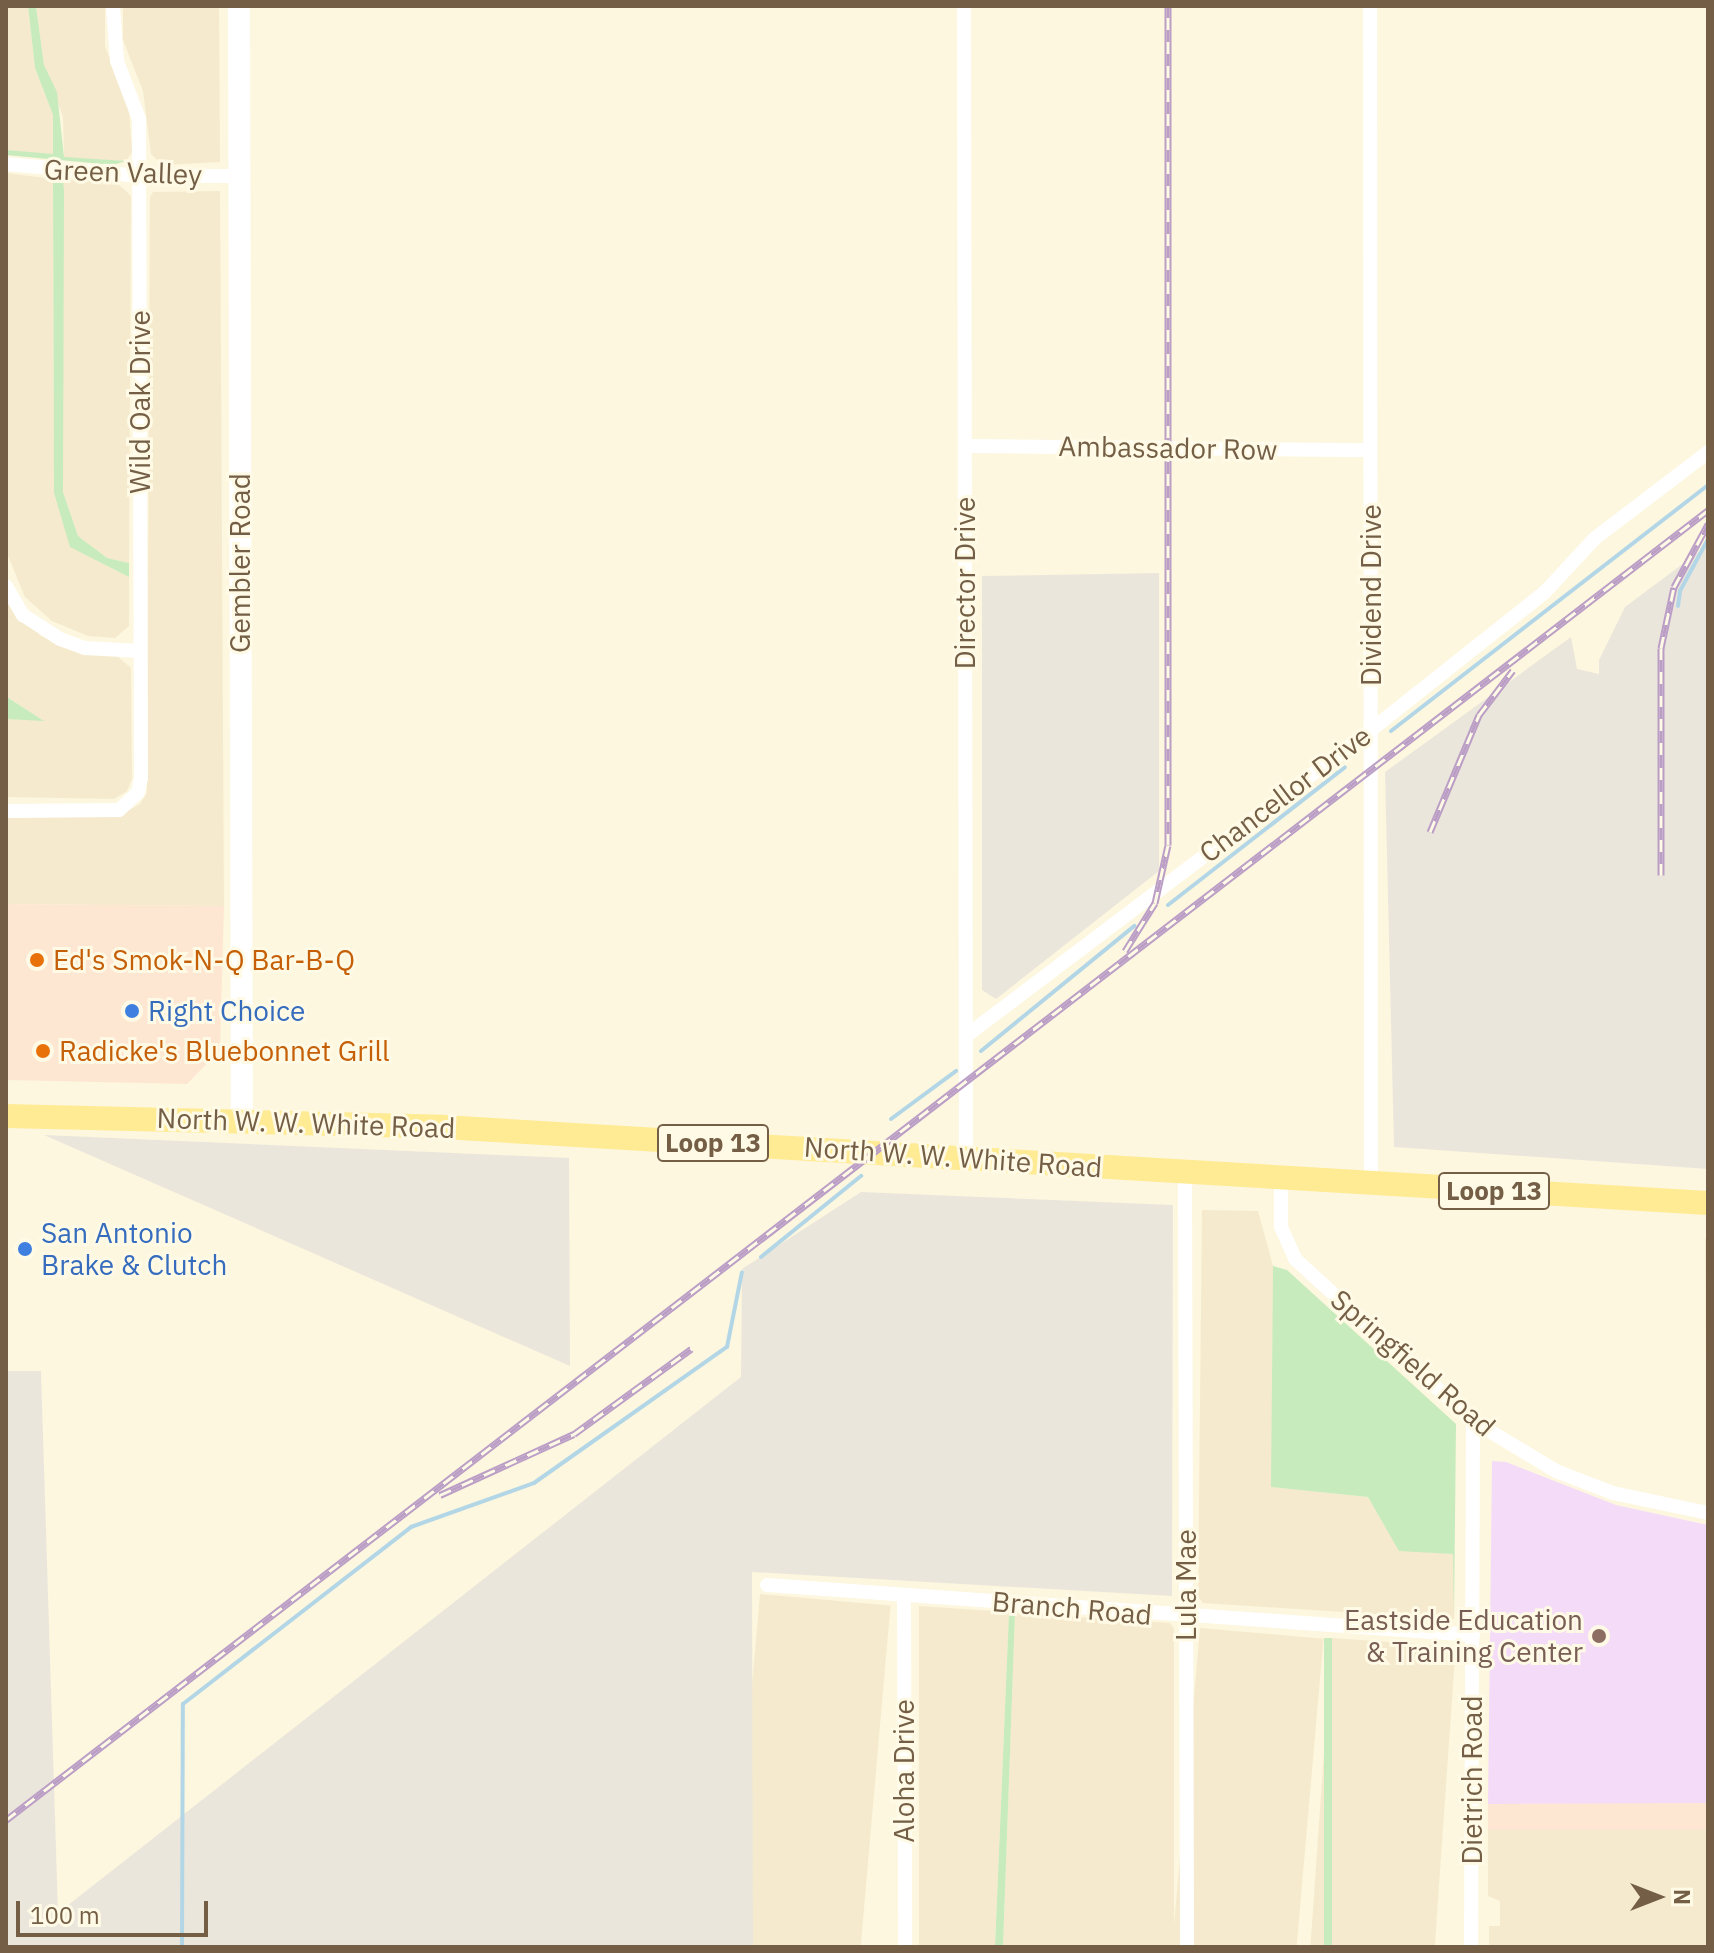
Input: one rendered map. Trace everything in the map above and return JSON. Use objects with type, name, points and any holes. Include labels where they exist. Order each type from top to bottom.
[{"type":"main road","name":"Gembler Road","points":[[239,6],[242,1119]]},
{"type":"main road","name":"North W. W. White Road","points":[[6,1116],[242,1119],[1708,1203]]},
{"type":"street","name":"Wild Oak Drive","points":[[6,811],[119,810],[132,801],[141,778],[140,176],[137,107],[117,61],[113,6]]},
{"type":"street","name":"Director Drive","points":[[964,6],[966,1159]]},
{"type":"street","name":"Dividend Drive","points":[[1370,6],[1371,1184]]},
{"type":"street","name":"Green Valley","points":[[6,164],[140,176],[239,176]]},
{"type":"street","name":"Ambassador Row","points":[[965,446],[1370,450]]},
{"type":"street","name":"Chancellor Drive","points":[[966,1036],[1371,730],[1545,592],[1594,539],[1708,452]]},
{"type":"street","points":[[6,586],[23,615],[60,639],[85,648],[140,651]]},
{"type":"street","name":"Lula Mae","points":[[1185,1171],[1187,1947]]},
{"type":"street","name":"Springfield Road","points":[[1281,1177],[1281,1227],[1295,1259],[1473,1421],[1569,1476],[1613,1493],[1708,1513]]},
{"type":"street","name":"Dietrich Road","points":[[1471,1947],[1473,1421]]},
{"type":"street","name":"Branch Road","points":[[767,1585],[1473,1635]]},
{"type":"street","name":"Aloha Drive","points":[[904,1595],[905,1947]]},
{"type":"shaded area","points":[[6,6],[28,6],[35,68],[53,115],[53,155],[6,150]]},
{"type":"shaded area","points":[[36,6],[105,6],[105,46],[129,110],[132,152],[126,161],[64,158],[63,117],[44,65]]},
{"type":"shaded area","points":[[123,6],[219,6],[220,162],[162,165],[151,154],[143,91],[123,40]]},
{"type":"shaded area","points":[[6,173],[53,179],[54,493],[71,547],[129,577],[129,626],[115,638],[88,636],[52,621],[25,597],[6,551]]},
{"type":"shaded area","points":[[63,180],[116,182],[131,196],[129,563],[107,558],[78,536],[63,492]]},
{"type":"shaded area","points":[[220,191],[224,906],[6,904],[6,818],[119,816],[140,804],[147,793],[150,197],[153,192]]},
{"type":"shaded area","points":[[1708,545],[1708,1169],[1394,1147],[1385,772],[1571,637],[1577,669],[1599,674],[1599,660],[1625,607]]},
{"type":"shaded area","points":[[1159,573],[1159,871],[996,999],[982,990],[982,576]]},
{"type":"shaded area","points":[[6,599],[41,636],[66,648],[117,656],[131,668],[132,779],[127,791],[114,799],[6,797],[6,719],[42,720],[6,696]]},
{"type":"shaded area","points":[[6,904],[224,906],[220,1050],[187,1084],[6,1080]]},
{"type":"shaded area","points":[[44,1135],[569,1158],[570,1366]]},
{"type":"shaded area","points":[[861,1192],[1173,1205],[1172,1596],[752,1572],[753,1947],[6,1947],[6,1371],[41,1371],[58,1913],[741,1377],[742,1269]]},
{"type":"shaded area","points":[[1202,1210],[1258,1211],[1273,1266],[1272,1487],[1368,1497],[1399,1550],[1454,1554],[1454,1619],[1203,1603],[1198,1597]]},
{"type":"shaded area","points":[[1705,1239],[1708,1239],[1708,1494],[1707,1494]]},
{"type":"shaded area","name":"Eastside Education & Training Center","points":[[1492,1461],[1506,1462],[1616,1505],[1708,1525],[1708,1803],[1488,1804]]},
{"type":"shaded area","points":[[760,1594],[891,1605],[861,1947],[729,1946]]},
{"type":"shaded area","points":[[919,1606],[1009,1612],[995,1947],[919,1947]]},
{"type":"shaded area","points":[[1015,1613],[1170,1623],[1174,1629],[1174,1947],[1003,1947]]},
{"type":"shaded area","points":[[1200,1628],[1324,1639],[1297,1947],[1172,1946]]},
{"type":"shaded area","points":[[1332,1638],[1456,1647],[1435,1947],[1310,1946]]},
{"type":"shaded area","points":[[1488,1803],[1708,1803],[1708,1830],[1488,1830]]},
{"type":"shaded area","points":[[1488,1830],[1708,1830],[1708,1947],[1489,1947],[1489,1926],[1500,1926],[1500,1901],[1488,1896]]},
{"type":"green space","points":[[28,6],[36,6],[44,65],[57,92],[64,157],[126,161],[113,165],[6,155],[6,150],[53,154],[53,115],[35,68]]},
{"type":"green space","points":[[53,179],[63,180],[64,191],[63,492],[78,536],[107,558],[129,563],[129,577],[70,547],[54,493]]},
{"type":"green space","points":[[6,696],[10,699],[44,721],[6,719]]},
{"type":"green space","points":[[1273,1266],[1287,1270],[1456,1424],[1454,1619],[1453,1554],[1399,1551],[1368,1497],[1271,1487]]},
{"type":"green space","points":[[1009,1612],[1015,1613],[1003,1947],[995,1947]]},
{"type":"green space","points":[[1324,1638],[1332,1638],[1332,1947],[1324,1947]]},
{"type":"waterway","points":[[1391,731],[1708,485]]},
{"type":"waterway","points":[[1678,606],[1680,591],[1708,539]]},
{"type":"waterway","points":[[1168,905],[1345,767]]},
{"type":"waterway","points":[[981,1051],[1134,926]]},
{"type":"waterway","points":[[891,1119],[956,1071]]},
{"type":"waterway","points":[[761,1257],[861,1176]]},
{"type":"waterway","points":[[182,1947],[183,1704],[411,1527],[534,1483],[727,1347],[742,1272]]},
{"type":"railway","points":[[1125,951],[1155,903],[1168,845],[1168,6]]},
{"type":"railway","points":[[6,1820],[1708,510]]},
{"type":"railway","points":[[1661,875],[1661,648],[1674,587],[1708,524]]},
{"type":"railway","points":[[1430,832],[1479,715],[1513,670]]},
{"type":"railway","points":[[440,1495],[574,1434],[691,1349]]},
{"type":"place","name":"Ed's Smok-N-Q Bar-B-Q","points":[[37,960]]},
{"type":"place","name":"Right Choice","points":[[132,1011]]},
{"type":"place","name":"Radicke's Bluebonnet Grill","points":[[43,1051]]},
{"type":"place","name":"San Antonio Brake & Clutch","points":[[25,1249]]},
{"type":"place","name":"Eastside Education & Training Center","points":[[1599,1636]]}]
